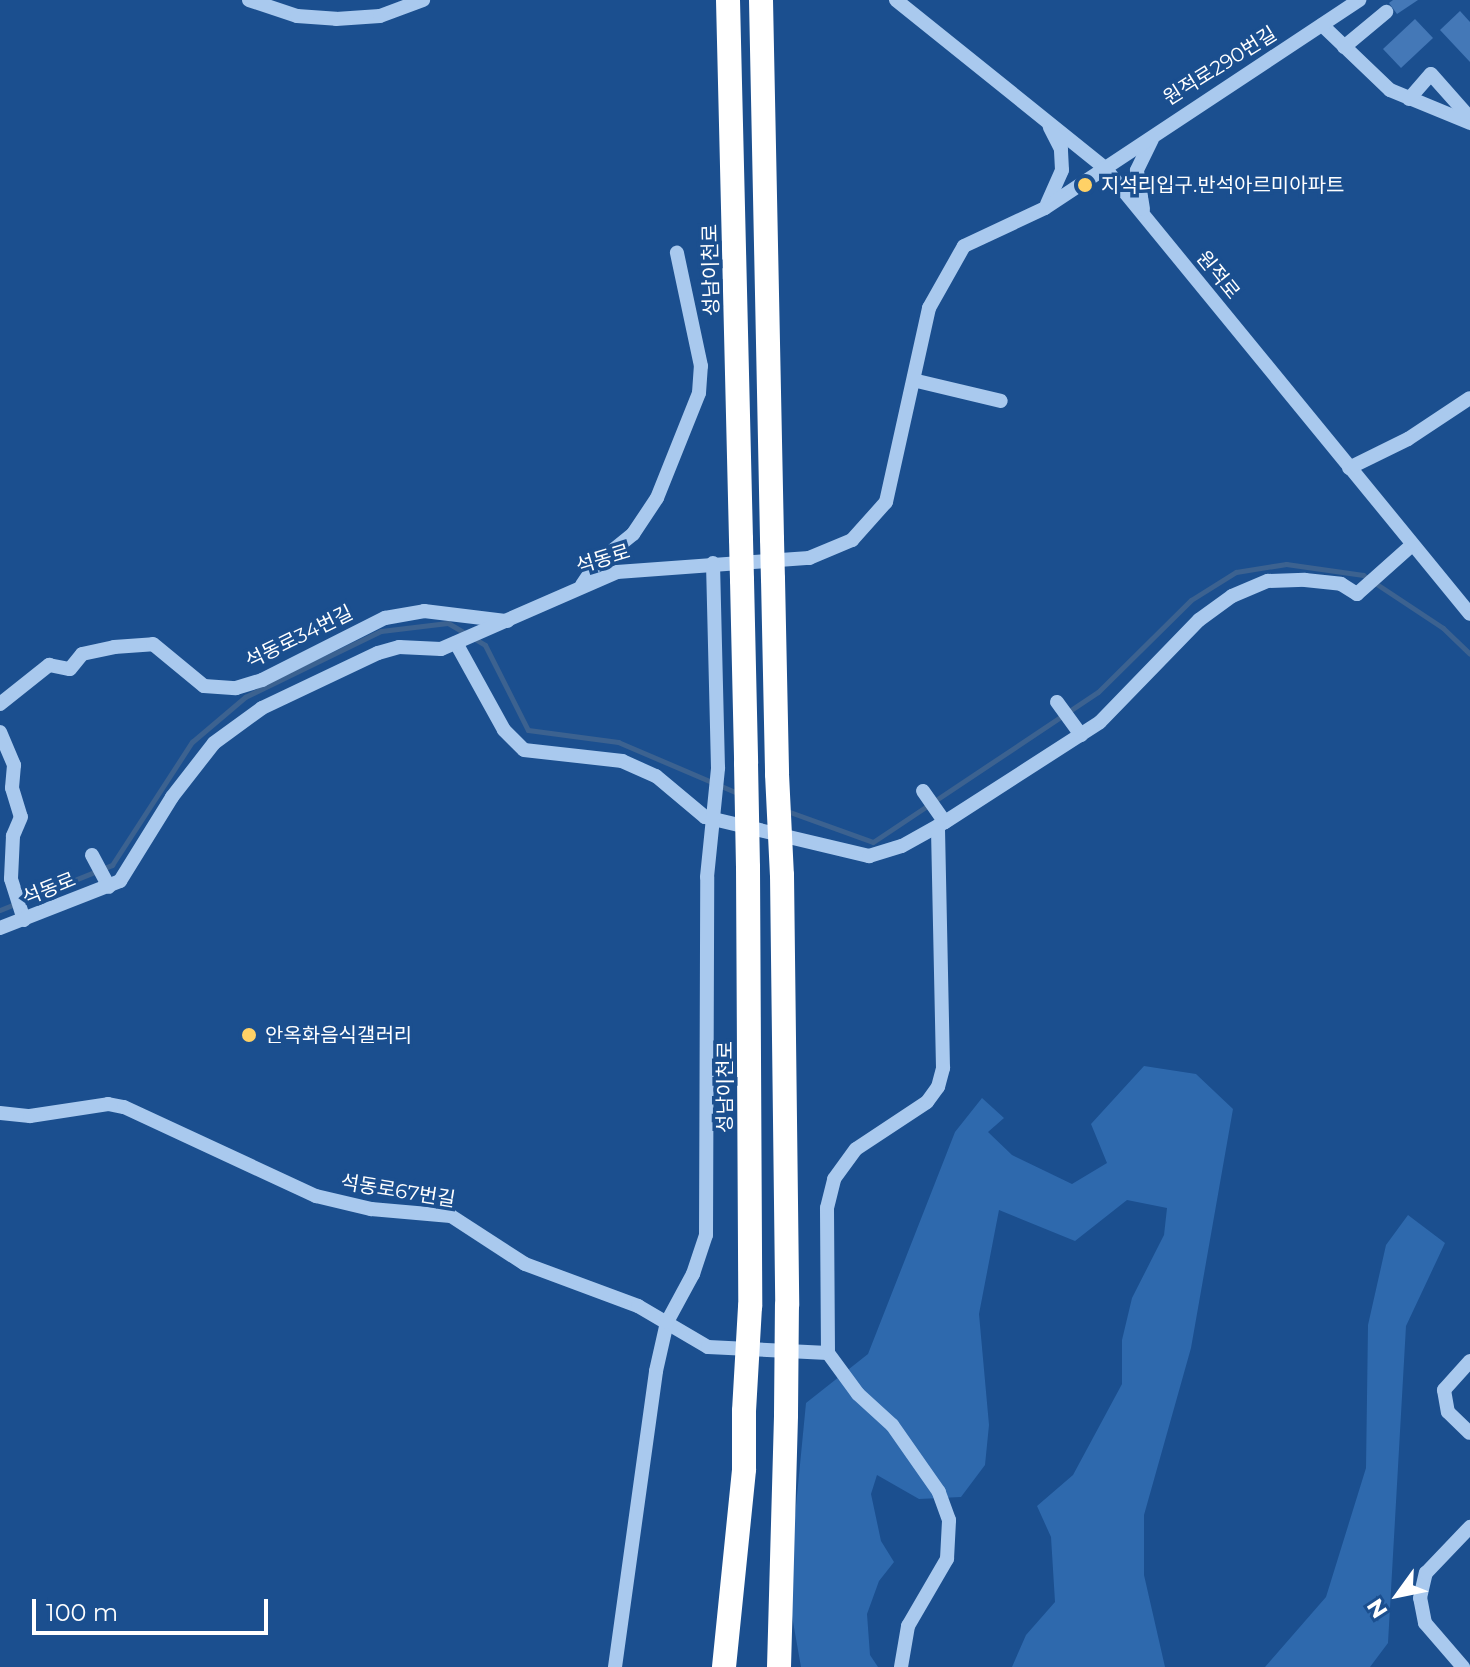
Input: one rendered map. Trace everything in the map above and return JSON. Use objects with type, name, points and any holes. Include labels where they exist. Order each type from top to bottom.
[{"type":"highway","name":"성남이천로","points":[[724,1667],[744,1469],[750,1306],[748,867],[728,0]]},
{"type":"highway","points":[[761,0],[777,774],[782,875],[787,1305],[779,1667]]},
{"type":"street","points":[[249,0],[297,16],[336,19],[380,16],[423,0]]},
{"type":"street","name":"원적로","points":[[896,0],[1105,168],[1470,614]]},
{"type":"street","name":"원적로290번길","points":[[1105,168],[1158,129],[1359,0]]},
{"type":"street","points":[[1344,47],[1386,12]]},
{"type":"street","points":[[1322,25],[1390,90],[1470,120]]},
{"type":"street","points":[[1409,99],[1431,74],[1470,120]]},
{"type":"street","points":[[1045,208],[1062,170],[1061,149],[1048,123]]},
{"type":"street","points":[[1145,217],[1137,170],[1158,129]]},
{"type":"street","name":"석동로","points":[[0,928],[130,871],[196,764],[239,724],[378,653],[399,647],[441,649],[581,586],[649,566],[809,558],[852,540],[886,502],[917,381],[929,308],[951,262],[988,233],[1045,208],[1105,168]]},
{"type":"street","points":[[581,586],[596,564],[633,534],[657,498],[699,393],[701,366],[677,253]]},
{"type":"street","points":[[917,381],[1001,401]]},
{"type":"street","points":[[1349,468],[1408,439],[1470,398]]},
{"type":"street","points":[[458,642],[504,730],[524,750],[622,761],[656,776],[710,814],[869,856],[902,846],[1079,732],[1145,681],[1199,620],[1232,596],[1268,581],[1341,584],[1357,594],[1371,587],[1412,545]]},
{"type":"street","points":[[615,1667],[667,1322],[693,1274],[706,1235],[710,814],[718,768],[713,563]]},
{"type":"street","name":"석동로34번길","points":[[0,704],[49,665],[70,669],[82,654],[114,647],[153,644],[204,686],[236,688],[262,680],[385,618],[424,611],[507,621]]},
{"type":"street","points":[[1059,704],[1079,732]]},
{"type":"street","points":[[0,732],[14,765],[12,788],[21,817],[12,847],[17,896],[23,917]]},
{"type":"street","points":[[901,1667],[908,1626],[947,1559],[949,1520],[939,1492],[892,1425],[858,1394],[828,1353],[827,1208],[834,1179],[856,1149],[927,1102],[943,1068],[941,821],[925,794]]},
{"type":"street","points":[[94,859],[107,883]]},
{"type":"street","name":"석동로67번길","points":[[0,1113],[30,1116],[108,1104],[124,1107],[316,1196],[371,1209],[451,1216],[525,1264],[600,1289],[667,1322],[708,1347],[828,1353]]},
{"type":"street","points":[[1470,1361],[1444,1390],[1448,1412],[1470,1433]]},
{"type":"street","points":[[1463,1667],[1425,1623],[1420,1598],[1426,1573],[1470,1527]]},
{"type":"shaded area","points":[[1144,1066],[1196,1074],[1233,1109],[1191,1348],[1144,1515],[1144,1575],[1165,1667],[1012,1667],[1026,1635],[1055,1602],[1051,1537],[1037,1506],[1073,1475],[1122,1384],[1122,1340],[1132,1298],[1164,1235],[1167,1208],[1127,1200],[1075,1241],[999,1210],[979,1314],[989,1425],[985,1465],[961,1497],[919,1499],[877,1475],[871,1494],[881,1541],[894,1562],[879,1581],[867,1614],[870,1655],[878,1667],[801,1667],[792,1616],[791,1557],[806,1403],[868,1354],[955,1132],[982,1098],[1004,1118],[988,1132],[1012,1155],[1072,1184],[1107,1163],[1091,1124]]},
{"type":"shaded area","points":[[1408,1215],[1445,1243],[1406,1326],[1388,1643],[1370,1667],[1265,1667],[1326,1597],[1366,1468],[1368,1325],[1386,1245]]},
{"type":"building","points":[[1393,0],[1418,0],[1397,14],[1389,3]]},
{"type":"building","points":[[1460,11],[1470,22],[1470,62],[1440,30]]},
{"type":"building","points":[[1415,19],[1433,38],[1401,68],[1383,49]]},
{"type":"waterway","points":[[787,811],[873,842],[1098,692],[1191,600],[1236,572],[1286,564],[1363,575],[1443,628],[1470,654]]},
{"type":"waterway","points":[[0,910],[112,865],[192,742],[245,697],[381,631],[448,623],[485,645],[528,730],[618,742],[740,794]]},
{"type":"place","name":"지석리입구.반석아르미아파트","points":[[1085,185]]},
{"type":"place","name":"안옥화음식갤러리","points":[[249,1035]]}]
